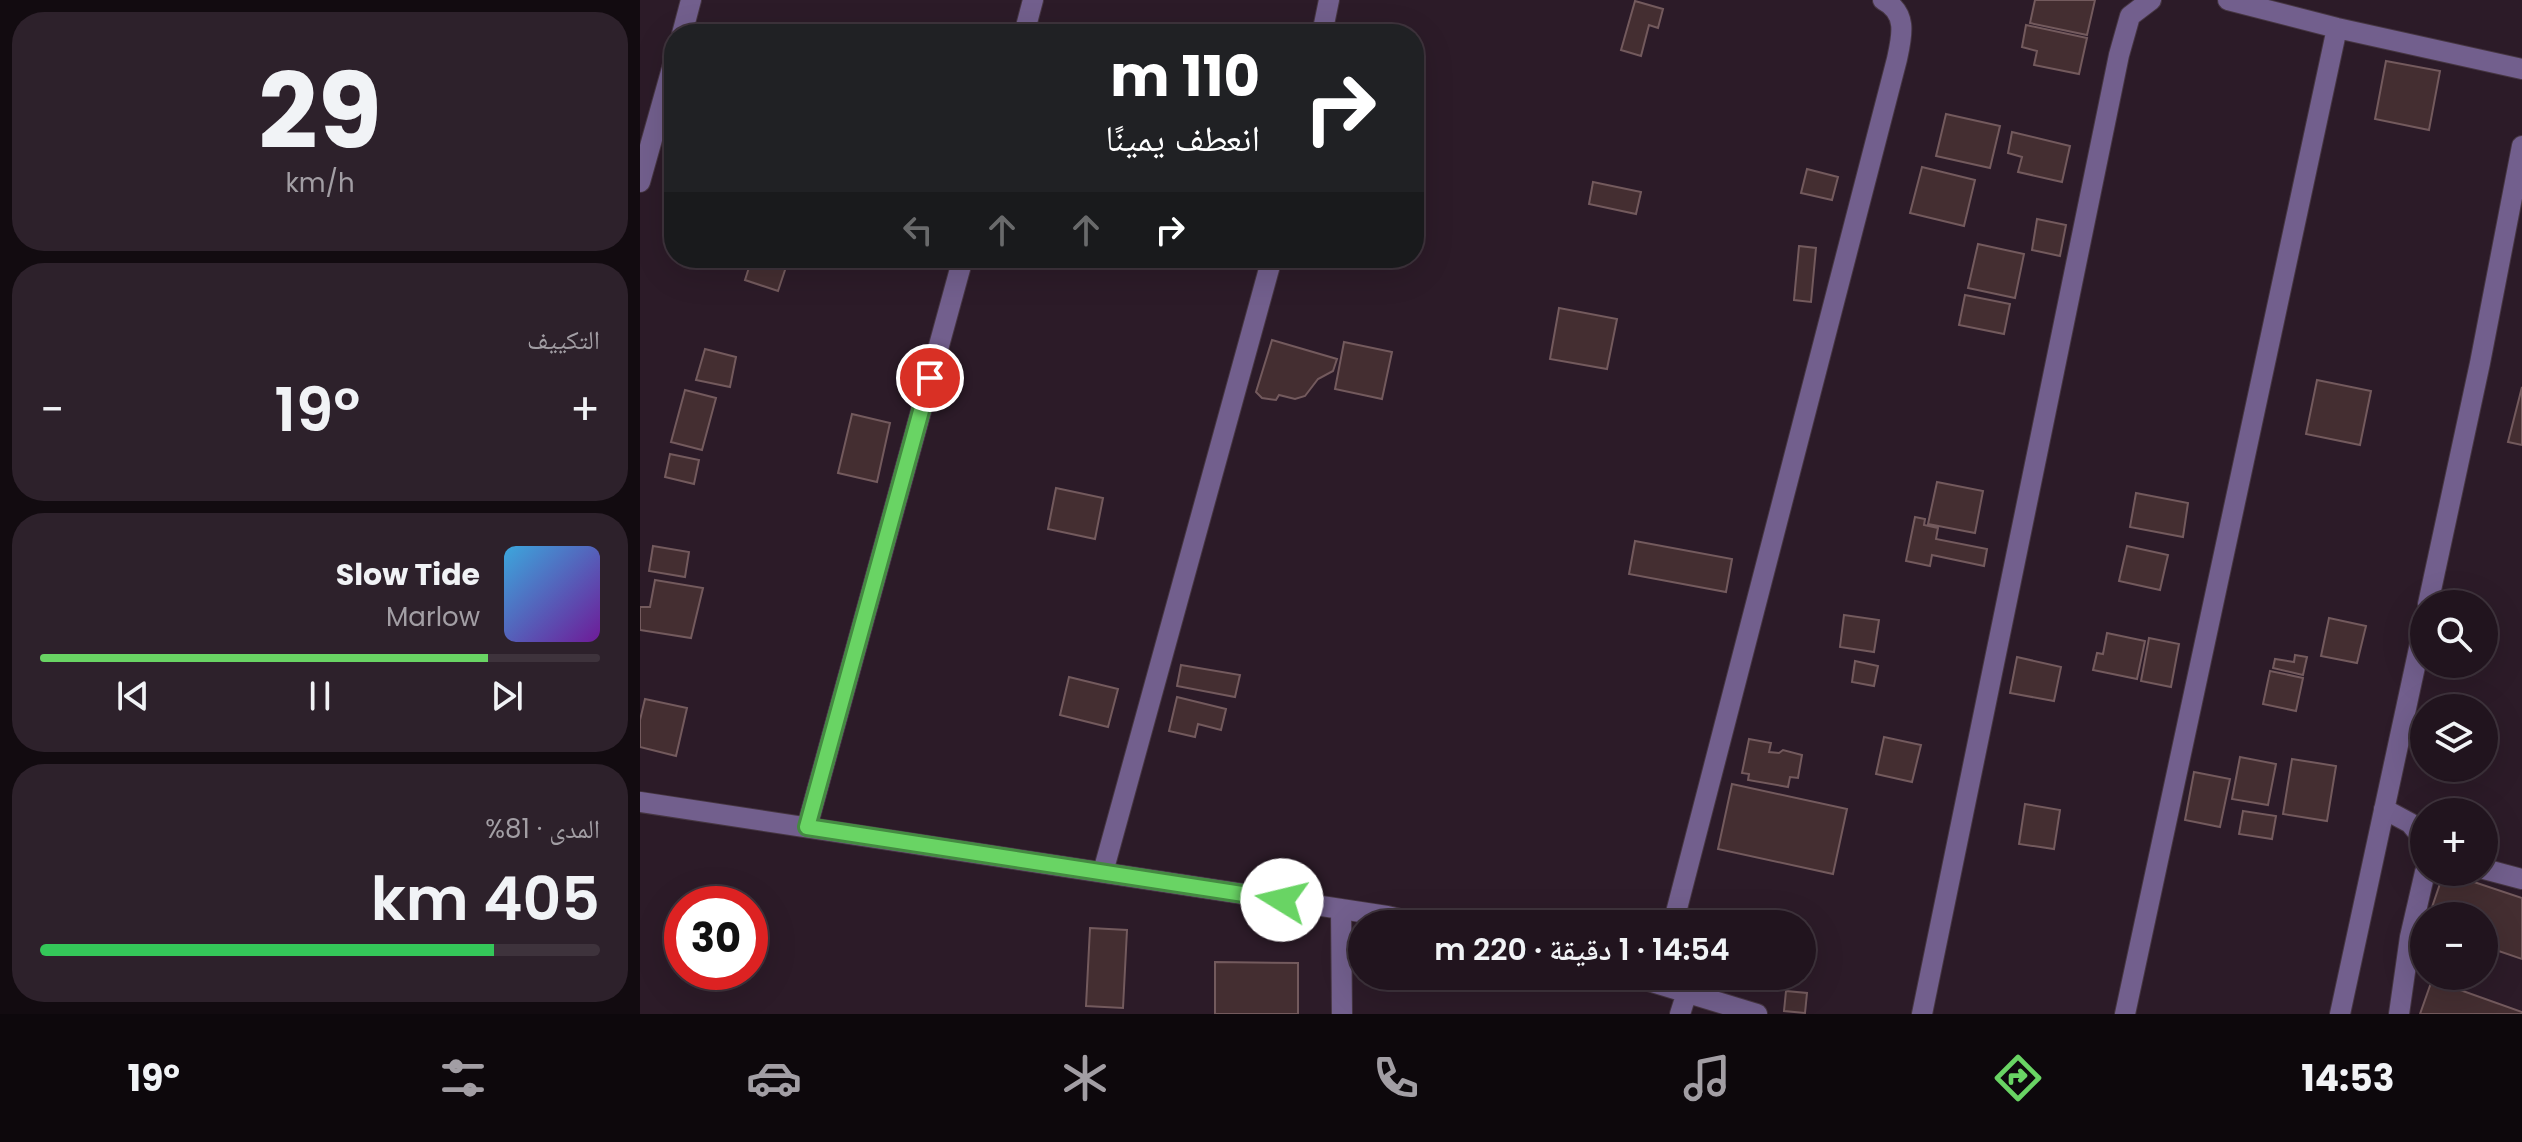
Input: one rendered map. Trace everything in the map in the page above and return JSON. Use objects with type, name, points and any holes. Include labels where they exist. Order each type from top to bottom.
[{"type":"street","points":[[685,24],[691,0]]},
{"type":"street","points":[[1027,24],[1033,0]]},
{"type":"street","points":[[1324,24],[1329,0]]},
{"type":"street","points":[[1677,910],[1897,59],[1901,17],[1883,0]]},
{"type":"street","points":[[1922,1014],[2119,55],[2130,16],[2151,0]]},
{"type":"street","points":[[2228,0],[2522,69]]},
{"type":"street","points":[[2125,1014],[2337,28]]},
{"type":"street","points":[[640,182],[664,97]]},
{"type":"street","points":[[2431,590],[2480,363],[2522,146]]},
{"type":"street","points":[[807,827],[960,268]]},
{"type":"street","points":[[1103,872],[1269,268]]},
{"type":"street","points":[[2340,1014],[2412,678]]},
{"type":"street","points":[[640,802],[1348,910]]},
{"type":"street","points":[[2384,809],[2410,823]]},
{"type":"street","points":[[2498,873],[2522,879]]},
{"type":"street","points":[[2399,1014],[2410,937],[2422,886]]},
{"type":"street","points":[[1341,909],[1342,1014]]},
{"type":"street","points":[[1683,990],[1757,1014]]},
{"type":"street","points":[[1680,1014],[1687,992]]},
{"type":"building","points":[[2035,0],[2095,0],[2087,35],[2030,23]]},
{"type":"building","points":[[1635,1],[1663,9],[1658,28],[1649,25],[1641,56],[1621,50]]},
{"type":"building","points":[[2026,25],[2087,38],[2079,74],[2034,65],[2037,51],[2022,47]]},
{"type":"building","points":[[2386,61],[2440,71],[2429,130],[2375,119]]},
{"type":"building","points":[[1946,114],[2000,126],[1990,168],[1936,156]]},
{"type":"building","points":[[2012,132],[2070,146],[2062,182],[2018,172],[2022,157],[2008,153]]},
{"type":"building","points":[[1922,167],[1975,180],[1964,226],[1910,213]]},
{"type":"building","points":[[1807,169],[1838,177],[1832,200],[1801,193]]},
{"type":"building","points":[[1593,182],[1641,192],[1636,214],[1589,204]]},
{"type":"building","points":[[2037,219],[2066,225],[2060,256],[2032,250]]},
{"type":"building","points":[[1978,244],[2024,254],[2015,298],[1968,288]]},
{"type":"building","points":[[1799,246],[1816,248],[1811,302],[1794,300]]},
{"type":"building","points":[[749,268],[786,268],[778,291],[745,280]]},
{"type":"building","points":[[1965,295],[2010,304],[2004,334],[1959,325]]},
{"type":"building","points":[[1559,308],[1617,319],[1607,369],[1550,359]]},
{"type":"building","points":[[1272,340],[1337,359],[1333,371],[1318,379],[1305,396],[1295,399],[1279,395],[1276,400],[1262,398],[1256,392]]},
{"type":"building","points":[[1344,342],[1392,352],[1382,399],[1335,389]]},
{"type":"building","points":[[705,349],[736,357],[730,387],[696,380]]},
{"type":"building","points":[[2317,380],[2371,391],[2360,445],[2306,434]]},
{"type":"building","points":[[2522,387],[2522,445],[2508,442]]},
{"type":"building","points":[[685,390],[716,398],[702,450],[671,442]]},
{"type":"building","points":[[852,414],[890,423],[877,482],[838,473]]},
{"type":"building","points":[[670,454],[699,460],[694,484],[665,477]]},
{"type":"building","points":[[1937,482],[1983,491],[1975,533],[1928,524]]},
{"type":"building","points":[[1056,488],[1103,498],[1095,539],[1048,529]]},
{"type":"building","points":[[2136,493],[2188,503],[2183,537],[2130,527]]},
{"type":"building","points":[[1915,517],[1925,519],[1924,525],[1938,528],[1936,539],[1987,549],[1984,566],[1932,555],[1930,566],[1906,561]]},
{"type":"building","points":[[1635,541],[1732,559],[1726,592],[1629,574]]},
{"type":"building","points":[[653,546],[689,552],[685,577],[649,571]]},
{"type":"building","points":[[2127,546],[2168,555],[2160,590],[2119,581]]},
{"type":"building","points":[[655,580],[703,588],[691,638],[640,630],[640,607],[650,607]]},
{"type":"building","points":[[1844,615],[1879,620],[1874,652],[1840,647]]},
{"type":"building","points":[[2329,618],[2366,626],[2357,663],[2321,656]]},
{"type":"building","points":[[2107,633],[2145,641],[2137,679],[2093,670],[2097,653],[2103,654]]},
{"type":"building","points":[[2149,638],[2179,644],[2171,687],[2141,681]]},
{"type":"building","points":[[2295,655],[2307,657],[2303,675],[2273,668],[2275,659],[2294,662]]},
{"type":"building","points":[[2017,657],[2061,667],[2054,701],[2010,693]]},
{"type":"building","points":[[1855,661],[1878,666],[1874,686],[1852,682]]},
{"type":"building","points":[[1181,665],[1240,675],[1235,697],[1177,686]]},
{"type":"building","points":[[2270,671],[2303,678],[2296,711],[2263,704]]},
{"type":"building","points":[[1069,677],[1118,689],[1108,727],[1060,715]]},
{"type":"building","points":[[1177,697],[1226,709],[1221,730],[1198,724],[1195,737],[1169,731]]},
{"type":"building","points":[[645,699],[687,708],[676,756],[640,747],[640,720]]},
{"type":"building","points":[[1884,737],[1921,745],[1912,782],[1876,774]]},
{"type":"building","points":[[1749,739],[1771,743],[1769,752],[1779,753],[1783,750],[1802,755],[1798,778],[1790,777],[1788,787],[1748,780],[1749,774],[1742,773]]},
{"type":"building","points":[[2240,757],[2276,764],[2268,805],[2232,799]]},
{"type":"building","points":[[2292,759],[2336,766],[2327,821],[2283,814]]},
{"type":"building","points":[[2194,772],[2230,779],[2220,827],[2185,820]]},
{"type":"building","points":[[1732,784],[1847,809],[1833,874],[1718,849]]},
{"type":"building","points":[[2025,804],[2060,810],[2054,849],[2019,844]]},
{"type":"building","points":[[2243,811],[2276,816],[2272,839],[2239,834]]},
{"type":"building","points":[[2439,886],[2486,886],[2522,898],[2522,959],[2498,951],[2498,902],[2434,902]]},
{"type":"building","points":[[1090,928],[1127,930],[1123,1008],[1086,1006]]},
{"type":"building","points":[[1215,962],[1298,963],[1298,1014],[1215,1014]]},
{"type":"building","points":[[2428,990],[2460,990],[2522,1012],[2522,1014],[2420,1014]]},
{"type":"building","points":[[1786,991],[1807,993],[1805,1013],[1784,1011]]},
{"type":"route","points":[[930,378],[807,827],[1282,900]]}]
